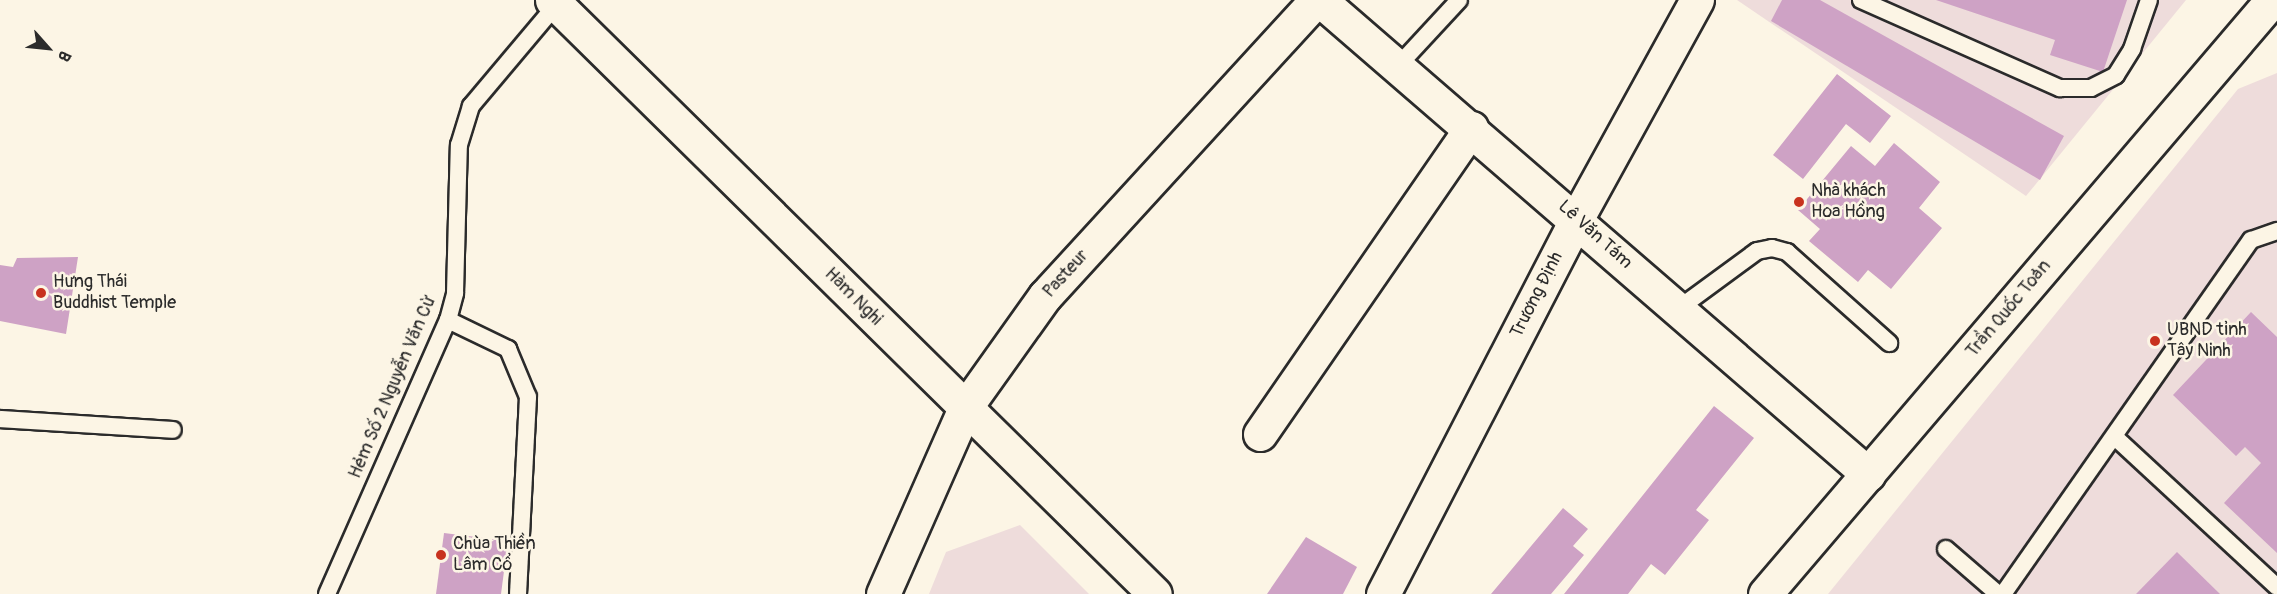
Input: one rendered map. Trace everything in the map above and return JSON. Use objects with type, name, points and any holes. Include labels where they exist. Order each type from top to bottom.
[{"type":"street","name":"Lê Văn Tám","points":[[1318,0],[1577,218],[1678,309],[1869,474]]},
{"type":"street","name":"Pasteur","points":[[883,594],[965,408],[1045,296],[1318,0]]},
{"type":"street","name":"Trương Định","points":[[1383,594],[1577,218],[1697,0]]},
{"type":"street","name":"Hàm Nghi","points":[[554,2],[1155,594]]},
{"type":"street","name":"Trần Quốc Toản","points":[[1765,594],[2262,11]]},
{"type":"street","points":[[1260,434],[1470,128]]},
{"type":"lane","points":[[1397,67],[1459,0]]},
{"type":"lane","points":[[1861,0],[2060,88],[2091,88],[2116,75],[2132,49],[2149,0]]},
{"type":"lane","name":"Hẻm Số 2 Nguyễn Văn Cừ","points":[[327,594],[448,320],[455,292],[459,144],[471,106],[554,2]]},
{"type":"lane","points":[[2003,594],[2116,438],[2250,240],[2277,231]]},
{"type":"lane","points":[[1678,309],[1757,251],[1772,248],[1787,252],[1889,343]]},
{"type":"lane","points":[[448,320],[508,348],[528,397],[518,594]]},
{"type":"lane","points":[[0,419],[174,430]]},
{"type":"lane","points":[[2116,438],[2277,587]]},
{"type":"lane","points":[[1946,549],[1998,594]]},
{"type":"shaded area","points":[[1737,0],[2186,0],[2026,196]]},
{"type":"shaded area","name":"UBND tỉnh Tây Ninh","points":[[2277,73],[2277,594],[1828,594],[2238,89]]},
{"type":"shaded area","points":[[1020,525],[1089,594],[929,594],[946,552]]},
{"type":"building","points":[[1782,0],[1820,0],[2064,136],[2040,180],[1771,21]]},
{"type":"building","points":[[1936,0],[2127,0],[2103,72],[2050,55],[2055,40]]},
{"type":"building","points":[[1837,74],[1891,116],[1870,143],[1846,124],[1803,179],[1773,155]]},
{"type":"building","points":[[1894,143],[1940,182],[1919,208],[1942,228],[1891,289],[1868,270],[1858,282],[1809,241],[1820,229],[1798,210],[1851,146],[1875,166]]},
{"type":"building","name":"Hưng Thái Buddhist Temple","points":[[78,257],[66,334],[0,321],[0,265],[13,267],[17,258]]},
{"type":"building","points":[[2251,312],[2277,337],[2277,553],[2224,503],[2261,463],[2245,447],[2236,456],[2173,395]]},
{"type":"building","points":[[1714,406],[1754,438],[1696,510],[1709,520],[1665,575],[1651,564],[1628,594],[1564,594]]},
{"type":"building","points":[[1563,508],[1588,529],[1573,546],[1584,555],[1551,594],[1491,594]]},
{"type":"building","points":[[444,533],[508,541],[501,594],[436,594]]},
{"type":"building","points":[[1306,537],[1357,567],[1343,594],[1267,594]]},
{"type":"building","points":[[2177,552],[2220,594],[2136,594]]},
{"type":"place","name":"Nhà khách Hoa Hồng","points":[[1799,202]]},
{"type":"place","name":"Hưng Thái Buddhist Temple","points":[[41,293]]},
{"type":"place","name":"UBND tỉnh Tây Ninh","points":[[2155,341]]},
{"type":"place","name":"Chùa Thiền Lâm Cổ","points":[[441,555]]}]
